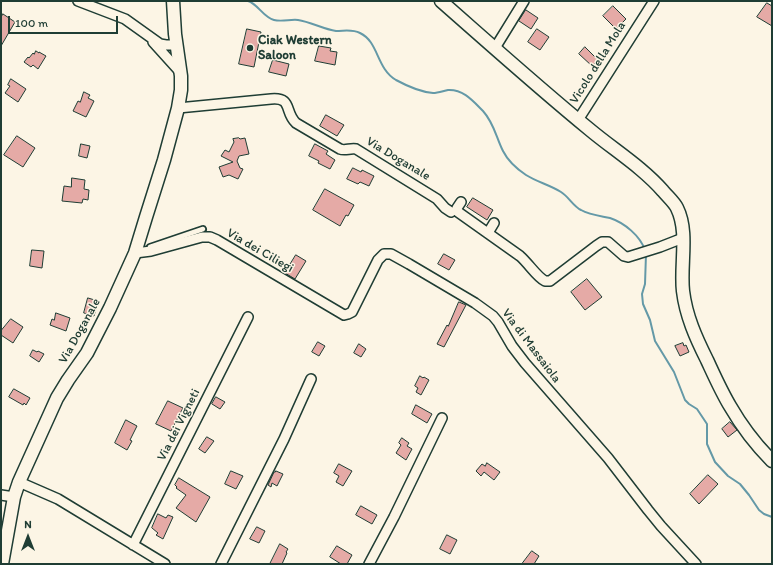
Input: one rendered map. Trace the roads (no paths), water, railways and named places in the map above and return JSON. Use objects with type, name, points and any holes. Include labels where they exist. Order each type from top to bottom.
[{"type":"main road","name":"Via Doganale","points":[[2,564],[14,497],[19,482],[57,398],[90,347],[110,308],[135,250],[162,166],[178,108],[181,90],[181,73],[176,45],[173,1]]},
{"type":"main road","name":"Vicolo della Mola","points":[[441,1],[578,120],[614,150],[635,164],[650,177],[673,202],[680,215],[682,225],[683,290],[686,308],[693,330],[730,407],[757,444],[772,461]]},
{"type":"street","points":[[78,1],[121,17],[160,44],[166,46],[176,45]]},
{"type":"street","points":[[495,48],[524,1]]},
{"type":"street","name":"Vicolo della Mola","points":[[578,120],[654,1]]},
{"type":"street","points":[[143,32],[181,73]]},
{"type":"street","name":"Via Doganale","points":[[178,108],[271,98],[282,99],[292,120],[296,123],[340,149],[356,150],[437,199],[451,212]]},
{"type":"street","points":[[461,202],[457,208],[457,211],[520,256],[539,277],[545,281],[550,280],[602,242],[608,242],[624,256],[628,257],[683,238]]},
{"type":"street","points":[[488,233],[494,223]]},
{"type":"street","name":"Via dei Ciliegi","points":[[135,250],[151,251],[202,237],[210,237],[343,314]]},
{"type":"street","name":"Via di Massaiola","points":[[343,314],[346,315],[352,312],[378,260],[386,253],[408,262],[476,302],[495,319],[525,364],[608,458],[661,526],[696,564]]},
{"type":"street","name":"Via dei Vigneti","points":[[133,545],[248,317]]},
{"type":"street","points":[[221,564],[284,439],[311,379]]},
{"type":"street","points":[[369,564],[394,517],[442,418]]},
{"type":"street","points":[[19,482],[58,499],[165,564]]},
{"type":"street","points":[[1,495],[14,497]]},
{"type":"lane","points":[[135,250],[151,247],[204,229]]},
{"type":"waterway","points":[[248,1],[274,20],[298,20],[331,30],[360,33],[371,42],[385,69],[389,75],[396,80],[428,92],[435,93],[453,90],[463,94],[487,116],[505,155],[516,167],[530,177],[561,192],[584,212],[610,218],[621,223],[636,235],[645,250]]},
{"type":"waterway","points":[[646,254],[645,284],[642,294],[643,304],[650,320],[655,341],[674,372],[685,400],[697,409],[707,424],[707,444],[715,462],[728,476],[740,484],[759,510],[772,517]]},
{"type":"place","name":"Ciak Western Saloon","points":[[250,48]]}]
